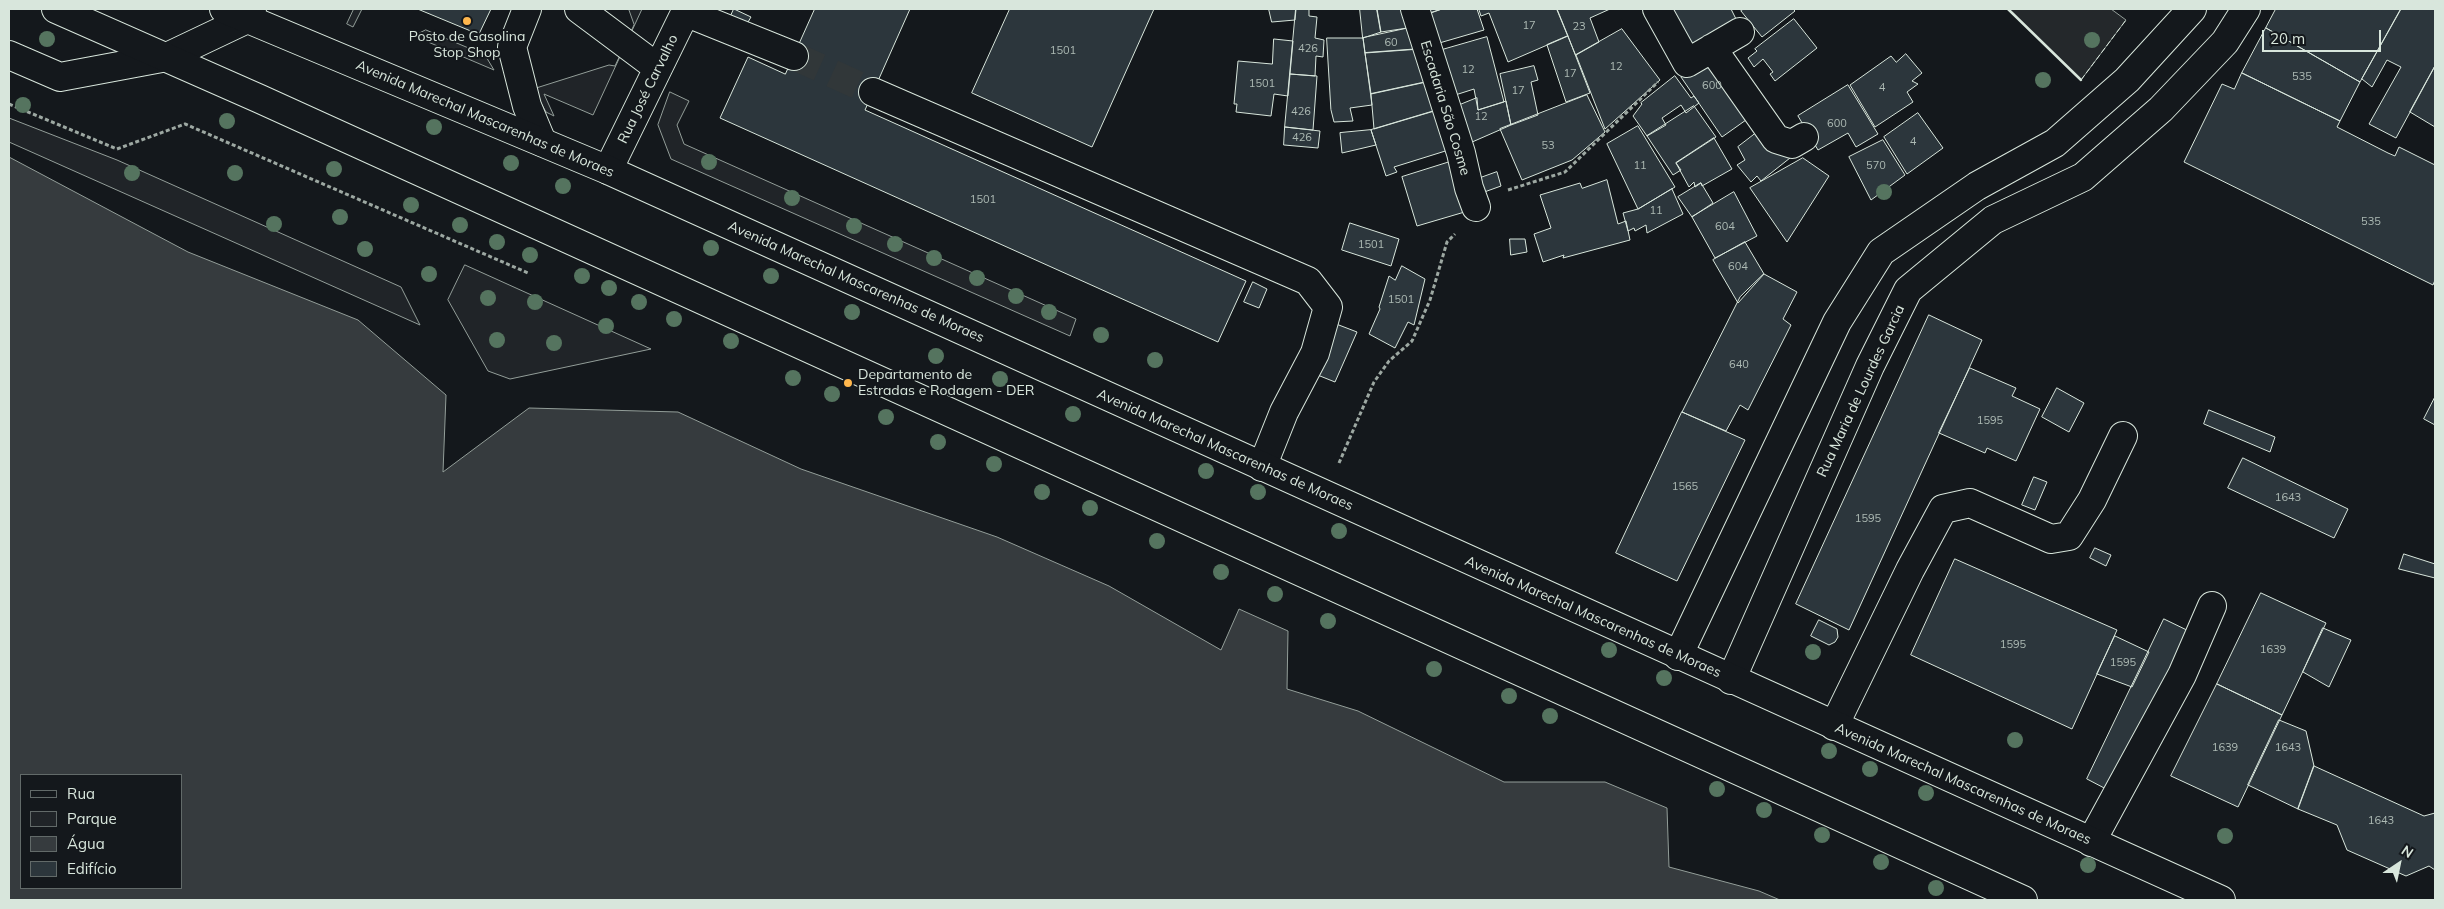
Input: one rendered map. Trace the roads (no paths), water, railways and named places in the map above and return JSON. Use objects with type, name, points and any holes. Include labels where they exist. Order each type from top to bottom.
[{"type":"main road","points":[[56,9],[167,57],[2023,900]]},
{"type":"main road","points":[[527,9],[512,47],[527,106],[542,142]]},
{"type":"main road","points":[[579,9],[658,68]]},
{"type":"main road","name":"Escadaria São Cosme","points":[[1415,9],[1461,153],[1469,188],[1476,207]]},
{"type":"main road","points":[[1657,9],[1687,63],[1740,32]]},
{"type":"main road","points":[[1678,656],[1838,322],[1881,252],[1977,186],[2055,143],[2127,80],[2192,9]]},
{"type":"main road","name":"Rua Maria de Lourdes Garcia","points":[[1731,680],[1870,366],[1908,290],[1993,220],[2084,177],[2161,109],[2225,42],[2246,9]]},
{"type":"main road","points":[[686,11],[794,56]]},
{"type":"main road","name":"Rua José Carvalho","points":[[608,170],[686,11]]},
{"type":"main road","points":[[9,55],[60,77],[167,57],[241,12]]},
{"type":"main road","name":"Avenida Marechal Mascarenhas de Moraes","points":[[241,12],[608,170],[1731,680],[2222,900]]},
{"type":"main road","points":[[1712,48],[1776,139],[1792,144],[1804,137]]},
{"type":"main road","points":[[873,92],[1308,281],[1328,307],[1315,353],[1284,412],[1262,467]]},
{"type":"main road","points":[[1834,726],[1910,570],[1943,509],[1970,503],[2051,540],[2069,536],[2092,500],[2123,436]]},
{"type":"main road","points":[[2091,842],[2182,675],[2212,606]]},
{"type":"water","points":[[9,157],[188,252],[358,320],[446,395],[443,472],[529,408],[678,412],[801,469],[997,537],[1109,586],[1221,650],[1239,609],[1288,631],[1287,689],[1358,711],[1504,782],[1605,782],[1667,808],[1669,867],[1759,891],[1780,900],[9,900]]},
{"type":"tunnel","points":[[794,56],[873,92]]},
{"type":"place","name":"Posto de Gasolina Stop Shop","points":[[467,21]]},
{"type":"place","name":"Departamento de Estradas e Rodagem - DER","points":[[848,383]]}]
